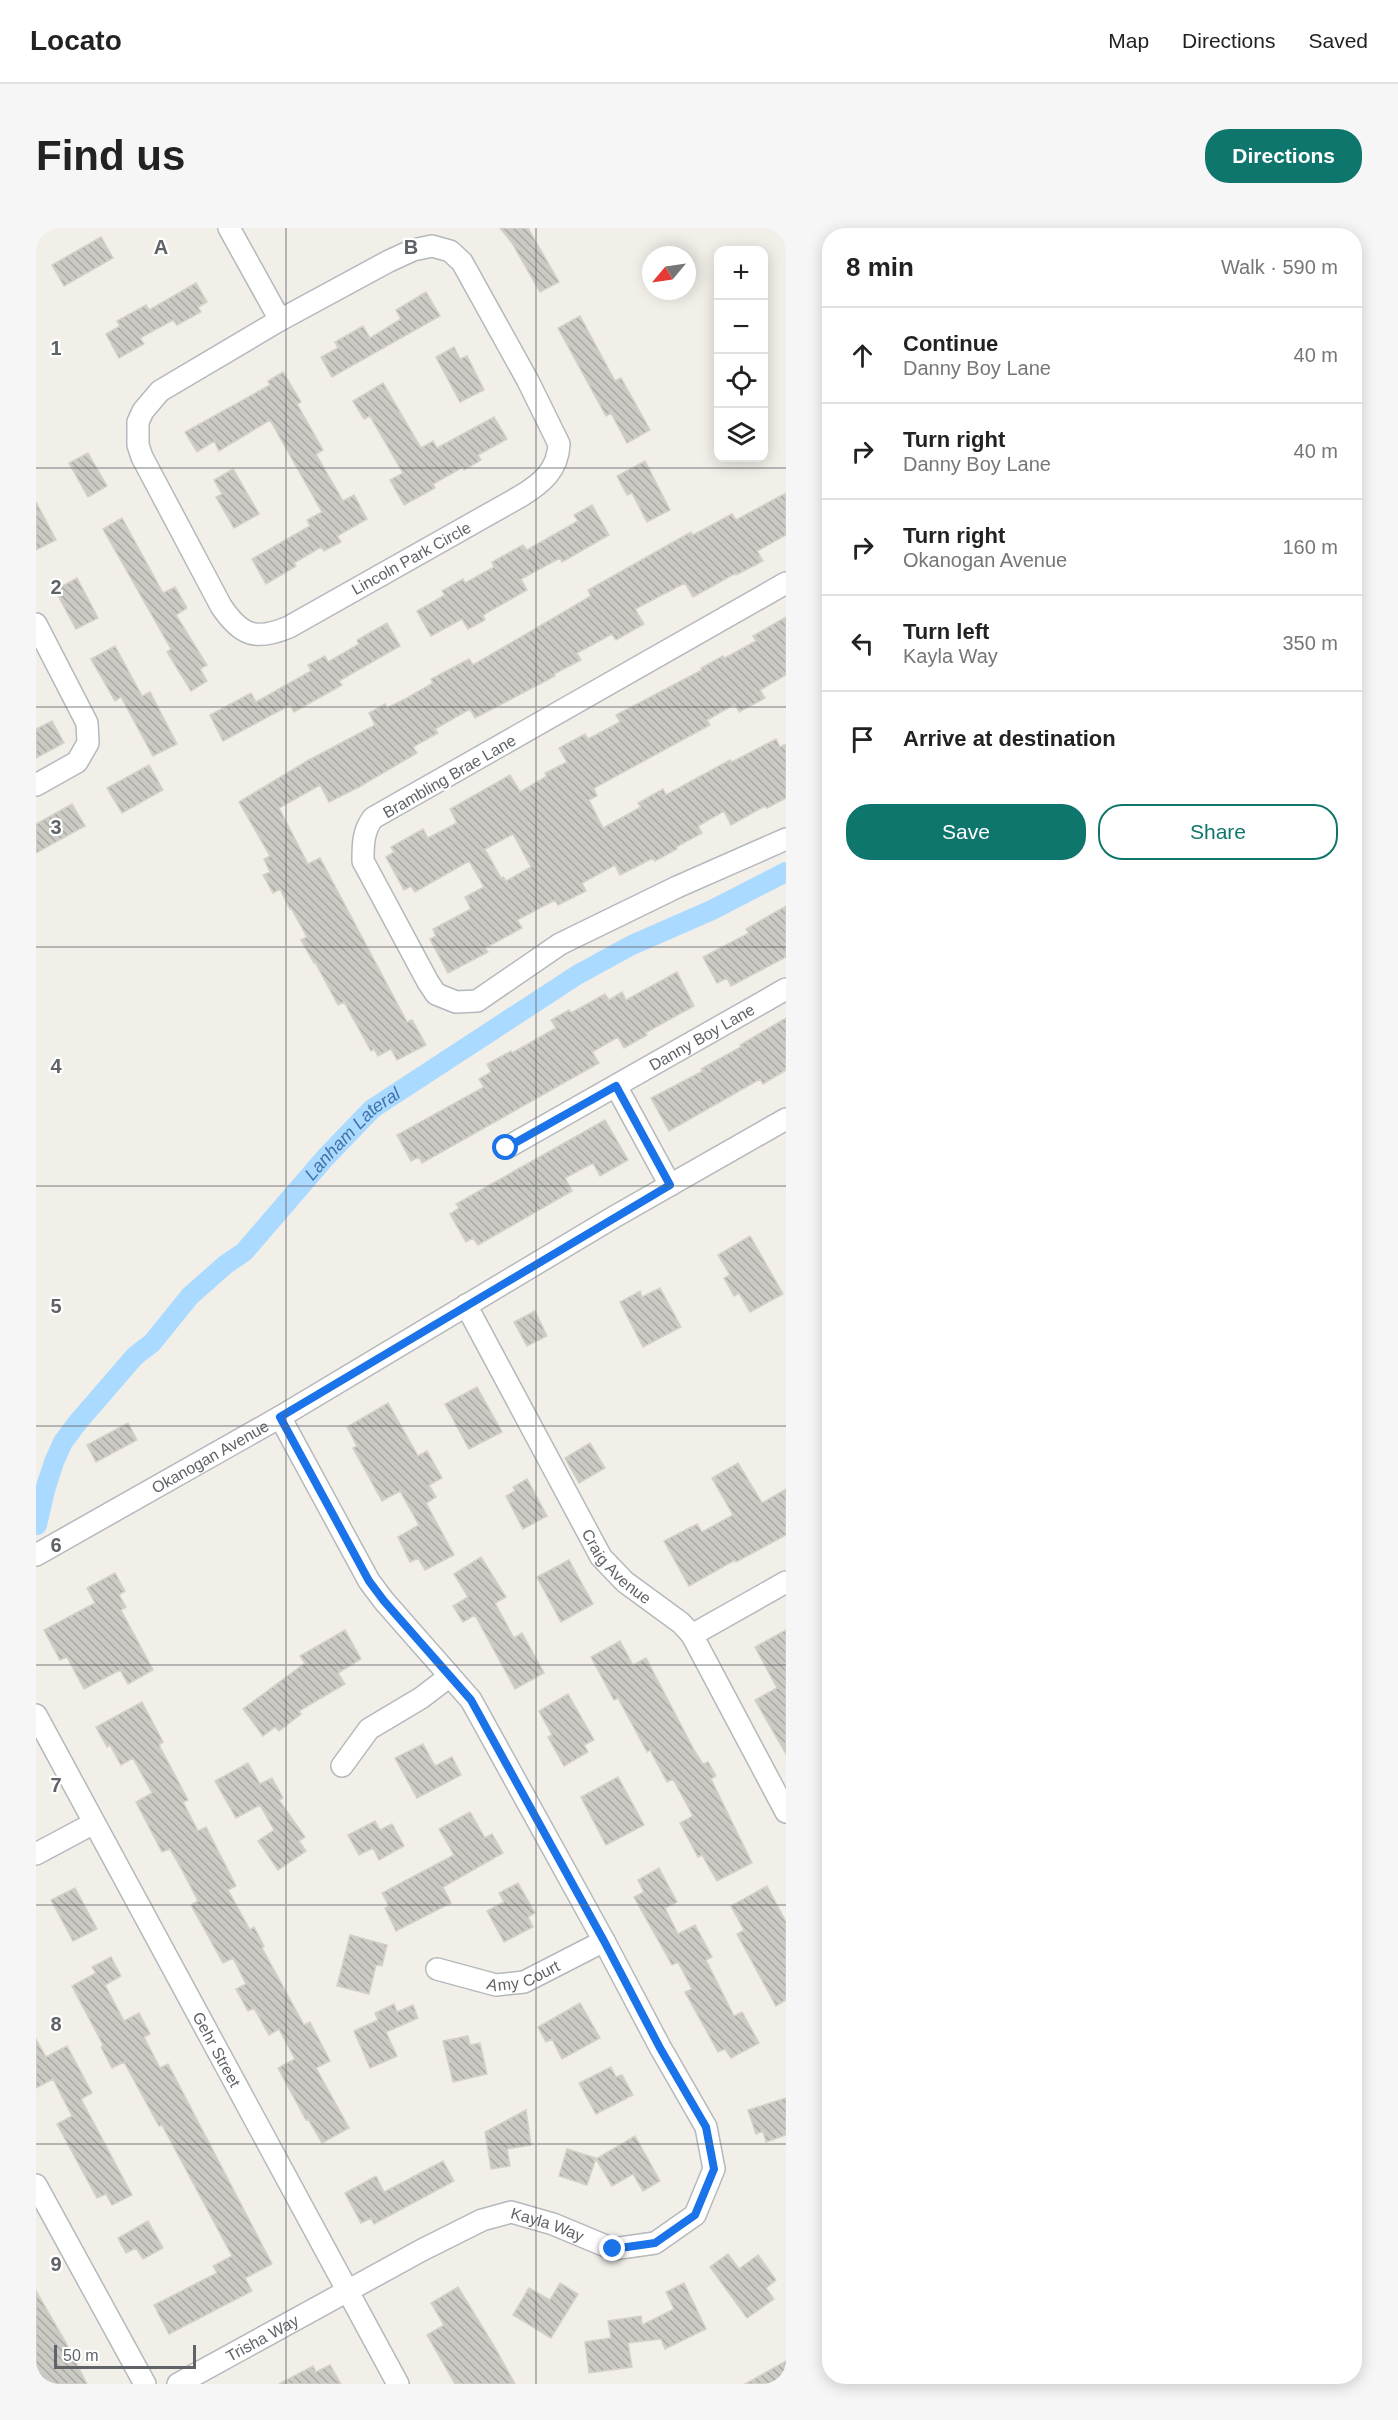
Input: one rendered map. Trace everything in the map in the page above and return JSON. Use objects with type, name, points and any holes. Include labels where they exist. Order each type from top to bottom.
[{"type":"street","points":[[230,228],[280,320]]},
{"type":"street","name":"Lincoln Park Circle","points":[[432,246],[450,251],[462,262],[468,272],[528,381],[556,436],[558,452],[553,469],[546,479],[521,496],[289,627],[277,632],[254,634],[242,631],[221,606],[142,457],[137,433],[138,422],[143,411],[160,391],[280,320],[402,254],[432,246]]},
{"type":"street","name":"Brambling Brae Lane","points":[[786,583],[374,818],[367,827],[363,843],[363,861],[436,994],[456,1002],[477,1001],[560,945],[786,838]]},
{"type":"street","points":[[36,785],[77,762],[88,743],[87,723],[38,634]]},
{"type":"street","name":"Danny Boy Lane","points":[[506,1148],[786,989]]},
{"type":"street","points":[[616,1086],[670,1185]]},
{"type":"street","name":"Okanogan Avenue","points":[[36,1555],[280,1417],[466,1305],[786,1119]]},
{"type":"street","name":"Craig Avenue","points":[[466,1305],[601,1557],[625,1582],[681,1623],[692,1635],[786,1812]]},
{"type":"street","name":"Kayla Way","points":[[280,1417],[369,1581],[471,1700],[604,1941],[660,2048],[706,2127],[714,2169],[695,2215],[655,2243],[613,2249],[553,2224],[511,2212],[482,2220],[348,2292]]},
{"type":"street","points":[[692,1635],[786,1582]]},
{"type":"street","points":[[342,1766],[369,1729],[421,1698],[450,1676]]},
{"type":"street","name":"Gehr Street","points":[[36,1715],[398,2384]]},
{"type":"street","points":[[36,1854],[93,1823]]},
{"type":"street","name":"Amy Court","points":[[437,1969],[496,1985],[524,1982],[604,1941]]},
{"type":"street","points":[[36,2185],[145,2384]]},
{"type":"street","name":"Trisha Way","points":[[178,2384],[348,2292]]},
{"type":"building","points":[[500,228],[528,228],[559,282],[540,292],[512,243]]},
{"type":"building","points":[[101,237],[113,258],[64,286],[52,265]]},
{"type":"building","points":[[196,283],[207,302],[198,307],[201,312],[177,325],[173,320],[140,338],[144,344],[119,358],[106,334],[120,326],[117,321],[146,305],[149,310]]},
{"type":"building","points":[[426,292],[440,316],[332,377],[321,357],[338,348],[335,342],[363,326],[370,338],[401,319],[396,310]]},
{"type":"building","points":[[580,316],[615,381],[621,378],[650,430],[627,443],[611,413],[606,416],[558,328]]},
{"type":"building","points":[[454,347],[460,359],[467,356],[484,390],[460,402],[436,357]]},
{"type":"building","points":[[283,372],[301,402],[297,404],[323,450],[316,454],[343,501],[354,495],[367,519],[337,536],[341,542],[324,551],[321,547],[294,563],[296,566],[266,584],[252,559],[310,526],[307,520],[322,512],[270,420],[219,451],[214,441],[197,452],[185,432],[270,385],[268,381]]},
{"type":"building","points":[[383,383],[421,448],[433,441],[437,448],[494,417],[507,439],[478,455],[481,460],[433,484],[435,488],[404,505],[390,480],[403,473],[370,416],[364,419],[353,401]]},
{"type":"building","points":[[88,453],[107,486],[88,497],[69,463]]},
{"type":"building","points":[[645,461],[670,510],[647,522],[632,493],[627,495],[617,476]]},
{"type":"building","points":[[233,469],[259,514],[234,528],[216,497],[222,494],[214,480]]},
{"type":"building","points":[[786,493],[786,535],[757,551],[763,561],[693,597],[685,583],[635,609],[644,624],[616,640],[612,634],[577,653],[581,660],[475,718],[470,709],[435,729],[438,733],[413,747],[417,753],[359,787],[329,802],[320,785],[279,808],[308,864],[320,858],[407,1022],[412,1020],[426,1045],[397,1060],[391,1049],[378,1056],[374,1049],[371,1051],[344,1002],[338,1005],[301,940],[307,937],[280,889],[273,893],[263,875],[270,872],[264,859],[270,856],[239,802],[307,761],[375,725],[369,713],[385,704],[387,708],[407,698],[433,683],[431,679],[469,659],[473,665],[591,596],[588,590],[691,532],[693,535],[732,514],[736,520]]},
{"type":"building","points":[[36,502],[56,540],[36,550]]},
{"type":"building","points":[[592,505],[609,535],[562,562],[560,558],[521,579],[527,590],[483,615],[485,620],[468,629],[462,619],[431,636],[417,611],[445,595],[442,591],[463,579],[465,583],[494,567],[492,562],[523,545],[527,550],[578,521],[574,515]]},
{"type":"building","points":[[122,518],[163,593],[175,587],[187,608],[176,615],[207,665],[200,669],[207,681],[191,691],[167,652],[171,649],[103,529]]},
{"type":"building","points":[[77,578],[98,618],[76,629],[55,590]]},
{"type":"building","points":[[786,617],[786,675],[760,690],[765,698],[739,712],[735,704],[707,720],[710,725],[594,788],[597,796],[589,800],[603,828],[641,807],[638,803],[663,789],[666,795],[730,760],[732,762],[776,739],[780,747],[786,744],[786,798],[767,808],[765,806],[731,825],[724,811],[698,826],[702,833],[676,847],[677,849],[620,875],[615,865],[582,883],[586,891],[558,905],[555,900],[517,920],[522,928],[485,948],[488,952],[448,973],[430,939],[436,936],[433,929],[471,909],[465,897],[484,887],[469,861],[415,892],[411,886],[404,890],[386,857],[394,852],[391,847],[423,829],[428,838],[457,823],[450,809],[510,775],[520,792],[547,776],[545,773],[567,762],[559,748],[585,734],[588,739],[620,722],[616,715],[702,670],[701,668],[723,656],[725,658],[756,641],[753,636]],"holes":[[[513,834],[531,867],[506,881],[503,877],[501,878],[485,849]]]},
{"type":"building","points":[[387,623],[400,646],[339,681],[342,685],[294,712],[290,705],[223,741],[210,715],[251,693],[256,702],[311,671],[308,665],[325,656],[328,662],[359,644],[357,640]]},
{"type":"building","points":[[115,646],[142,696],[150,692],[177,744],[153,756],[121,697],[115,701],[91,659]]},
{"type":"building","points":[[52,721],[64,743],[36,758],[36,729]]},
{"type":"building","points":[[149,765],[163,790],[122,813],[107,788]]},
{"type":"building","points":[[72,804],[85,826],[36,853],[36,824]]},
{"type":"building","points":[[786,906],[786,957],[731,986],[727,978],[717,983],[703,957],[749,933],[746,929]]},
{"type":"building","points":[[677,972],[694,1006],[645,1033],[647,1035],[624,1048],[618,1037],[592,1052],[599,1063],[422,1163],[419,1157],[411,1161],[397,1135],[484,1087],[479,1079],[491,1072],[487,1064],[511,1051],[512,1053],[556,1028],[551,1020],[569,1010],[571,1013],[605,994],[609,1000],[622,992],[626,1000]]},
{"type":"building","points":[[786,1018],[786,1070],[763,1084],[760,1079],[669,1131],[651,1098],[703,1071],[701,1069]]},
{"type":"building","points":[[605,1120],[628,1160],[600,1176],[593,1163],[565,1178],[572,1191],[478,1245],[473,1238],[466,1242],[450,1214],[459,1208],[456,1204]]},
{"type":"building","points":[[750,1236],[783,1294],[750,1312],[739,1293],[734,1296],[724,1278],[730,1275],[718,1255]]},
{"type":"building","points":[[660,1288],[681,1327],[643,1347],[620,1302],[640,1291],[642,1297]]},
{"type":"building","points":[[535,1311],[547,1336],[527,1346],[514,1322]]},
{"type":"building","points":[[477,1387],[502,1432],[469,1449],[445,1404]]},
{"type":"building","points":[[388,1403],[418,1456],[427,1451],[442,1478],[429,1485],[436,1497],[426,1503],[454,1555],[425,1570],[418,1558],[410,1562],[398,1537],[419,1525],[400,1491],[382,1501],[353,1448],[357,1446],[347,1427]]},
{"type":"building","points":[[128,1423],[137,1440],[96,1462],[87,1445]]},
{"type":"building","points":[[590,1443],[605,1468],[579,1483],[565,1458]]},
{"type":"building","points":[[738,1463],[762,1503],[786,1489],[786,1535],[689,1586],[664,1541],[697,1524],[702,1532],[733,1515],[712,1478]]},
{"type":"building","points":[[527,1479],[547,1516],[523,1529],[506,1496],[515,1491],[513,1487]]},
{"type":"building","points":[[481,1557],[506,1597],[495,1603],[514,1638],[522,1633],[544,1673],[515,1689],[475,1615],[463,1622],[453,1606],[468,1597],[454,1574]]},
{"type":"building","points":[[569,1560],[593,1604],[561,1622],[537,1577]]},
{"type":"building","points":[[115,1573],[125,1591],[119,1595],[126,1607],[121,1610],[153,1670],[128,1684],[120,1670],[84,1689],[67,1657],[60,1660],[44,1630],[95,1603],[87,1588]]},
{"type":"building","points":[[345,1630],[361,1659],[338,1673],[345,1684],[299,1711],[301,1714],[279,1731],[275,1727],[263,1736],[243,1709],[305,1663],[300,1656]]},
{"type":"building","points":[[786,1630],[786,1754],[755,1700],[777,1688],[755,1647]]},
{"type":"building","points":[[620,1641],[633,1665],[646,1658],[694,1750],[703,1764],[708,1762],[716,1776],[711,1779],[752,1863],[717,1881],[702,1855],[698,1857],[680,1823],[693,1816],[673,1779],[667,1782],[650,1750],[647,1752],[618,1698],[614,1700],[591,1657]]},
{"type":"building","points":[[568,1694],[594,1740],[584,1745],[588,1752],[564,1766],[548,1737],[552,1735],[539,1711]]},
{"type":"building","points":[[142,1702],[163,1742],[159,1745],[188,1800],[183,1802],[198,1831],[206,1827],[236,1886],[228,1890],[250,1930],[254,1927],[264,1946],[262,1948],[304,2025],[310,2022],[330,2061],[316,2068],[349,2128],[322,2143],[308,2119],[306,2120],[278,2068],[295,2059],[279,2029],[269,2035],[254,2008],[248,2011],[236,1989],[246,1984],[233,1958],[223,1963],[191,1905],[198,1901],[181,1868],[170,1849],[162,1852],[136,1802],[152,1793],[133,1758],[121,1765],[110,1745],[107,1747],[96,1727]]},
{"type":"building","points":[[423,1744],[435,1766],[452,1757],[461,1775],[417,1798],[395,1758]]},
{"type":"building","points":[[248,1763],[260,1784],[272,1778],[283,1798],[279,1800],[305,1837],[299,1841],[306,1851],[278,1870],[258,1841],[274,1830],[260,1805],[236,1818],[215,1781]]},
{"type":"building","points":[[618,1777],[644,1825],[606,1845],[581,1797]]},
{"type":"building","points":[[470,1812],[485,1838],[492,1834],[503,1853],[443,1887],[451,1903],[396,1931],[385,1908],[389,1906],[382,1893],[454,1855],[439,1829]]},
{"type":"building","points":[[375,1821],[380,1830],[392,1824],[404,1846],[379,1860],[373,1848],[359,1855],[348,1835]]},
{"type":"building","points":[[659,1868],[677,1902],[665,1908],[678,1934],[695,1925],[712,1957],[706,1960],[734,2016],[742,2012],[759,2043],[731,2058],[725,2049],[718,2052],[685,1992],[692,1989],[678,1962],[672,1965],[634,1897],[644,1892],[638,1880]]},
{"type":"building","points":[[518,1883],[535,1913],[528,1917],[533,1927],[504,1942],[487,1911],[504,1902],[499,1893]]},
{"type":"building","points":[[767,1886],[786,1922],[786,2000],[776,2006],[737,1934],[744,1930],[731,1906]]},
{"type":"building","points":[[75,1888],[97,1929],[73,1941],[51,1900]]},
{"type":"building","points":[[350,1935],[387,1945],[382,1966],[376,1965],[369,1994],[337,1986]]},
{"type":"building","points":[[111,1957],[121,1976],[105,1985],[124,2021],[139,2013],[150,2034],[144,2037],[160,2068],[168,2064],[272,2264],[245,2278],[252,2291],[169,2334],[154,2305],[217,2273],[213,2266],[232,2256],[162,2125],[159,2126],[124,2062],[112,2068],[101,2047],[103,2045],[72,1986],[96,1973],[92,1967]]},
{"type":"building","points":[[580,2003],[600,2038],[562,2059],[552,2039],[546,2042],[538,2027]]},
{"type":"building","points":[[394,2004],[397,2012],[413,2005],[418,2018],[386,2032],[397,2056],[370,2068],[354,2031],[378,2020],[375,2013]]},
{"type":"building","points":[[468,2036],[470,2045],[480,2043],[487,2074],[453,2082],[443,2041]]},
{"type":"building","points":[[36,2039],[46,2057],[67,2046],[92,2093],[81,2099],[132,2195],[112,2205],[106,2194],[97,2198],[57,2124],[72,2116],[53,2079],[36,2088]]},
{"type":"building","points":[[611,2067],[616,2077],[622,2075],[633,2095],[596,2114],[579,2083]]},
{"type":"building","points":[[786,2098],[786,2135],[766,2142],[763,2131],[756,2134],[748,2110]]},
{"type":"building","points":[[526,2110],[531,2145],[507,2149],[510,2166],[491,2169],[485,2132]]},
{"type":"building","points":[[635,2136],[660,2181],[643,2191],[633,2174],[612,2186],[596,2159]]},
{"type":"building","points":[[567,2149],[596,2158],[587,2185],[559,2176]]},
{"type":"building","points":[[443,2161],[454,2181],[374,2224],[371,2218],[361,2223],[345,2193],[376,2176],[384,2192]]},
{"type":"building","points":[[148,2221],[163,2248],[143,2259],[136,2248],[126,2253],[118,2238]]},
{"type":"building","points":[[728,2254],[739,2269],[758,2255],[776,2280],[766,2288],[774,2299],[747,2318],[710,2267]]},
{"type":"building","points":[[560,2283],[578,2294],[551,2338],[513,2315],[529,2288],[550,2300]]},
{"type":"building","points":[[684,2283],[706,2329],[665,2349],[661,2339],[628,2343],[632,2367],[589,2373],[585,2342],[611,2338],[608,2321],[641,2316],[642,2325],[674,2309],[666,2292]]},
{"type":"building","points":[[458,2287],[515,2384],[455,2384],[427,2335],[444,2325],[431,2303]]},
{"type":"building","points":[[36,2291],[87,2384],[43,2384],[36,2371]]},
{"type":"building","points":[[786,2361],[786,2384],[745,2384]]},
{"type":"building","points":[[330,2365],[341,2384],[279,2384],[313,2366],[316,2372]]},
{"type":"waterway","name":"Lanham Lateral","points":[[37,1525],[54,1462],[63,1442],[78,1422],[135,1356],[152,1343],[190,1296],[225,1265],[244,1252],[325,1158],[372,1109],[577,975],[632,945],[712,910],[786,872]]},
{"type":"route","points":[[506,1148],[616,1086],[670,1185],[280,1417],[369,1581],[471,1700],[604,1941],[660,2048],[706,2127],[714,2169],[695,2215],[655,2243],[613,2249]]}]
